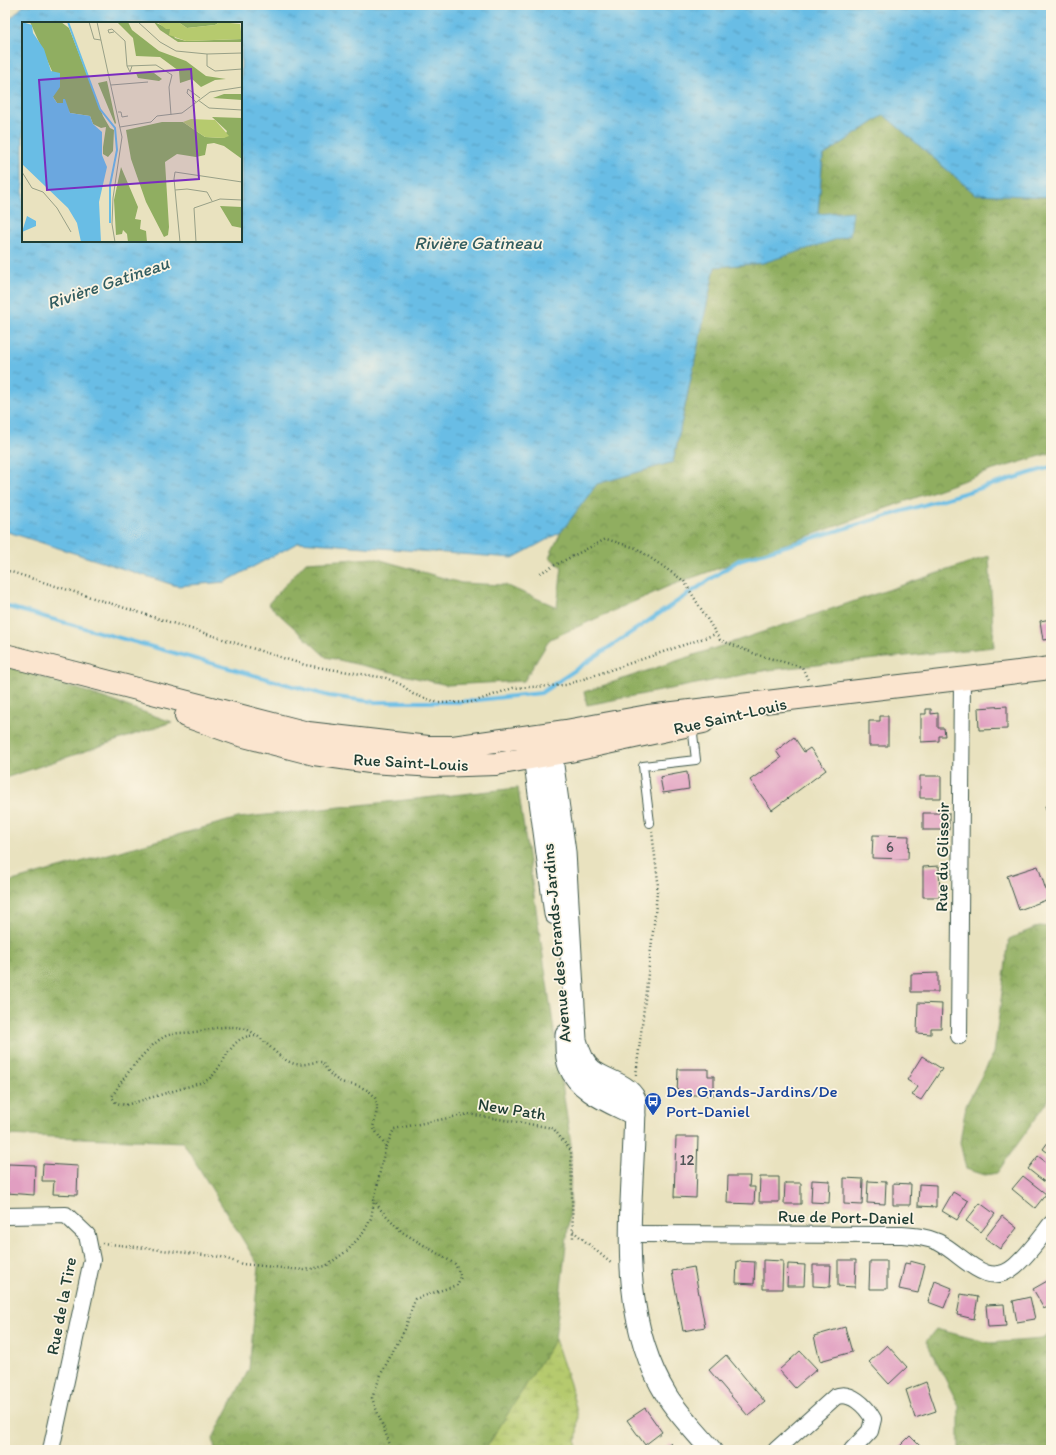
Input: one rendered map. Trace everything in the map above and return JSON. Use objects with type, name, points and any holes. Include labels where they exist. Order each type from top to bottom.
[{"type":"main road","name":"Rue Saint-Louis","points":[[5,655],[38,664],[240,735],[314,754],[370,762],[435,766],[496,764],[542,745],[648,716],[1051,668]]},
{"type":"main road","name":"Rue Saint-Louis","points":[[542,745],[692,724],[816,697]]},
{"type":"street","name":"Rue du Glissoir","points":[[959,1036],[962,678]]},
{"type":"street","name":"Avenue des Grands-Jardins","points":[[542,745],[549,857],[561,963],[568,1060],[575,1076],[585,1087],[635,1115],[631,1282],[640,1338],[667,1396],[711,1450]]},
{"type":"street","name":"Rue de la Tire","points":[[5,1216],[66,1214],[87,1235],[89,1241],[92,1260],[51,1450]]},
{"type":"street","name":"Rue de Port-Daniel","points":[[631,1234],[895,1234],[920,1236],[936,1241],[949,1248],[973,1268],[984,1273],[994,1274],[1005,1272],[1014,1267],[1051,1224]]},
{"type":"street","points":[[776,1450],[835,1397],[840,1395],[852,1397],[873,1419],[870,1431],[852,1450]]},
{"type":"lane","points":[[650,823],[643,766],[696,760],[692,724]]},
{"type":"path","points":[[540,573],[606,539],[636,548],[684,581],[720,640],[758,655],[802,667],[816,697]]},
{"type":"path","points":[[5,570],[305,664],[386,678],[402,685],[413,694],[439,703],[473,702],[513,688],[566,685],[716,634]]},
{"type":"path","points":[[635,1078],[658,881],[657,863],[650,823]]},
{"type":"path","points":[[89,1241],[222,1257],[242,1264],[304,1270],[326,1266],[348,1250],[364,1232],[371,1218],[374,1200],[379,1184],[380,1165],[386,1147],[373,1127],[378,1111],[376,1097],[366,1088],[338,1081],[326,1070],[322,1062],[316,1061],[303,1065],[294,1064],[256,1036],[247,1030],[226,1027],[190,1034],[176,1034],[163,1037],[123,1079],[112,1097],[116,1103],[126,1105],[200,1083],[209,1078],[237,1043],[247,1037],[256,1036]]},
{"type":"path","name":"New Path","points":[[386,1147],[394,1129],[468,1114],[553,1128],[571,1152],[573,1239]]},
{"type":"path","points":[[374,1200],[381,1210],[402,1232],[455,1264],[461,1277],[457,1285],[415,1299],[405,1329],[382,1372],[372,1398],[392,1450]]},
{"type":"path","points":[[573,1231],[612,1264]]},
{"type":"green space","points":[[884,115],[975,194],[1051,197],[1051,453],[990,471],[669,586],[550,639],[524,681],[447,685],[326,657],[268,604],[306,562],[374,558],[461,583],[505,585],[557,607],[562,567],[549,557],[561,532],[596,484],[673,462],[715,267],[763,263],[818,214],[823,156]]},
{"type":"green space","points":[[989,556],[994,647],[768,670],[587,705],[584,692]]},
{"type":"green space","points":[[5,666],[44,677],[172,722],[5,778]]},
{"type":"green space","points":[[518,788],[571,1144],[570,1211],[555,1339],[485,1450],[215,1450],[213,1438],[249,1369],[259,1266],[183,1142],[5,1135],[5,883],[238,818]]},
{"type":"green space","points":[[1039,926],[1051,927],[1051,1085],[1048,1101],[997,1173],[985,1175],[966,1169],[960,1142],[966,1105],[994,1053],[1009,939]]},
{"type":"green space","points":[[936,1329],[990,1343],[1042,1339],[1051,1333],[1051,1450],[959,1450],[959,1406],[926,1341]]},
{"type":"green space","points":[[555,1339],[570,1384],[578,1417],[576,1450],[485,1450]]},
{"type":"water","name":"Rivière Gatineau","points":[[24,5],[1051,5],[1051,197],[975,194],[884,115],[823,156],[818,214],[853,211],[850,235],[763,263],[715,267],[673,462],[597,484],[561,532],[513,558],[299,542],[225,582],[177,586],[5,531],[5,24]]},
{"type":"building","points":[[1051,619],[1051,639],[1043,640],[1040,621]]},
{"type":"building","points":[[1007,706],[1007,729],[979,730],[978,708]]},
{"type":"building","points":[[926,709],[931,709],[931,714],[938,713],[938,728],[944,728],[945,736],[939,736],[939,741],[921,742],[921,714],[926,714]]},
{"type":"building","points":[[880,716],[888,716],[888,746],[869,746],[869,721],[880,721]]},
{"type":"building","points":[[794,737],[804,752],[810,748],[826,770],[772,810],[750,780],[781,758],[776,751]]},
{"type":"building","points":[[687,772],[689,789],[663,793],[660,777]]},
{"type":"building","points":[[920,776],[941,776],[941,798],[920,798]]},
{"type":"building","points":[[1051,804],[1051,827],[1045,806]]},
{"type":"building","points":[[923,813],[949,813],[949,830],[923,830]]},
{"type":"building","points":[[873,835],[909,836],[908,859],[872,858]]},
{"type":"building","points":[[939,866],[940,897],[923,897],[923,867]]},
{"type":"building","points":[[1038,866],[1049,899],[1019,910],[1007,876]]},
{"type":"building","points":[[938,973],[938,992],[911,992],[911,974]]},
{"type":"building","points":[[918,1003],[942,1004],[941,1028],[931,1028],[931,1034],[917,1033]]},
{"type":"building","points":[[922,1056],[942,1069],[921,1100],[912,1095],[918,1087],[907,1080]]},
{"type":"building","points":[[678,1069],[708,1069],[708,1076],[714,1076],[714,1095],[677,1095]]},
{"type":"building","points":[[676,1137],[698,1137],[696,1198],[674,1197]]},
{"type":"building","points":[[1051,1138],[1051,1155],[1043,1149]]},
{"type":"building","points":[[1038,1156],[1051,1166],[1051,1187],[1028,1169]]},
{"type":"building","points":[[8,1164],[35,1165],[34,1195],[7,1193]]},
{"type":"building","points":[[43,1164],[78,1166],[77,1195],[53,1194],[54,1181],[42,1181]]},
{"type":"building","points":[[728,1176],[750,1176],[749,1187],[755,1187],[754,1204],[727,1203]]},
{"type":"building","points":[[1023,1176],[1046,1194],[1035,1208],[1012,1189]]},
{"type":"building","points":[[760,1177],[779,1177],[779,1202],[759,1202]]},
{"type":"building","points":[[844,1178],[863,1179],[862,1205],[844,1204]]},
{"type":"building","points":[[812,1180],[830,1181],[829,1203],[811,1202]]},
{"type":"building","points":[[868,1181],[886,1182],[885,1204],[867,1203]]},
{"type":"building","points":[[785,1183],[801,1183],[801,1204],[784,1204]]},
{"type":"building","points":[[893,1183],[911,1184],[910,1205],[893,1205]]},
{"type":"building","points":[[919,1184],[936,1185],[936,1207],[918,1206]]},
{"type":"building","points":[[953,1192],[968,1201],[957,1220],[942,1211]]},
{"type":"building","points":[[980,1203],[995,1214],[981,1232],[966,1221]]},
{"type":"building","points":[[1002,1216],[1017,1228],[1000,1249],[985,1238]]},
{"type":"building","points":[[763,1260],[783,1261],[782,1289],[763,1289]]},
{"type":"building","points":[[838,1260],[856,1260],[855,1287],[838,1286]]},
{"type":"building","points":[[737,1261],[755,1262],[754,1284],[736,1283]]},
{"type":"building","points":[[870,1261],[887,1261],[887,1289],[869,1289]]},
{"type":"building","points":[[910,1261],[925,1265],[918,1293],[899,1289],[905,1263],[910,1264]]},
{"type":"building","points":[[788,1264],[805,1265],[804,1286],[787,1286]]},
{"type":"building","points":[[813,1265],[831,1265],[830,1287],[813,1286]]},
{"type":"building","points":[[694,1267],[705,1327],[683,1331],[672,1271]]},
{"type":"building","points":[[1049,1280],[1051,1284],[1051,1304],[1044,1308],[1033,1289]]},
{"type":"building","points":[[935,1281],[952,1288],[944,1308],[928,1302]]},
{"type":"building","points":[[961,1294],[978,1297],[974,1319],[957,1315]]},
{"type":"building","points":[[1030,1297],[1035,1319],[1017,1322],[1013,1301]]},
{"type":"building","points":[[1004,1304],[1006,1326],[988,1327],[986,1305]]},
{"type":"building","points":[[845,1327],[852,1352],[820,1361],[814,1336]]},
{"type":"building","points":[[887,1345],[907,1367],[889,1384],[869,1362]]},
{"type":"building","points":[[800,1351],[817,1369],[795,1388],[779,1370]]},
{"type":"building","points":[[726,1355],[765,1402],[748,1416],[709,1370]]},
{"type":"building","points":[[926,1382],[936,1411],[915,1418],[906,1390]]},
{"type":"building","points":[[645,1408],[662,1432],[645,1445],[627,1420]]},
{"type":"building","points":[[910,1436],[924,1450],[896,1450]]},
{"type":"building","points":[[670,1443],[676,1450],[661,1450]]},
{"type":"waterway","points":[[5,606],[329,696],[375,702],[459,702],[541,693],[739,560],[1051,467]]},
{"type":"place","name":"Des Grands-Jardins/De Port-Daniel","points":[[653,1116]]}]
